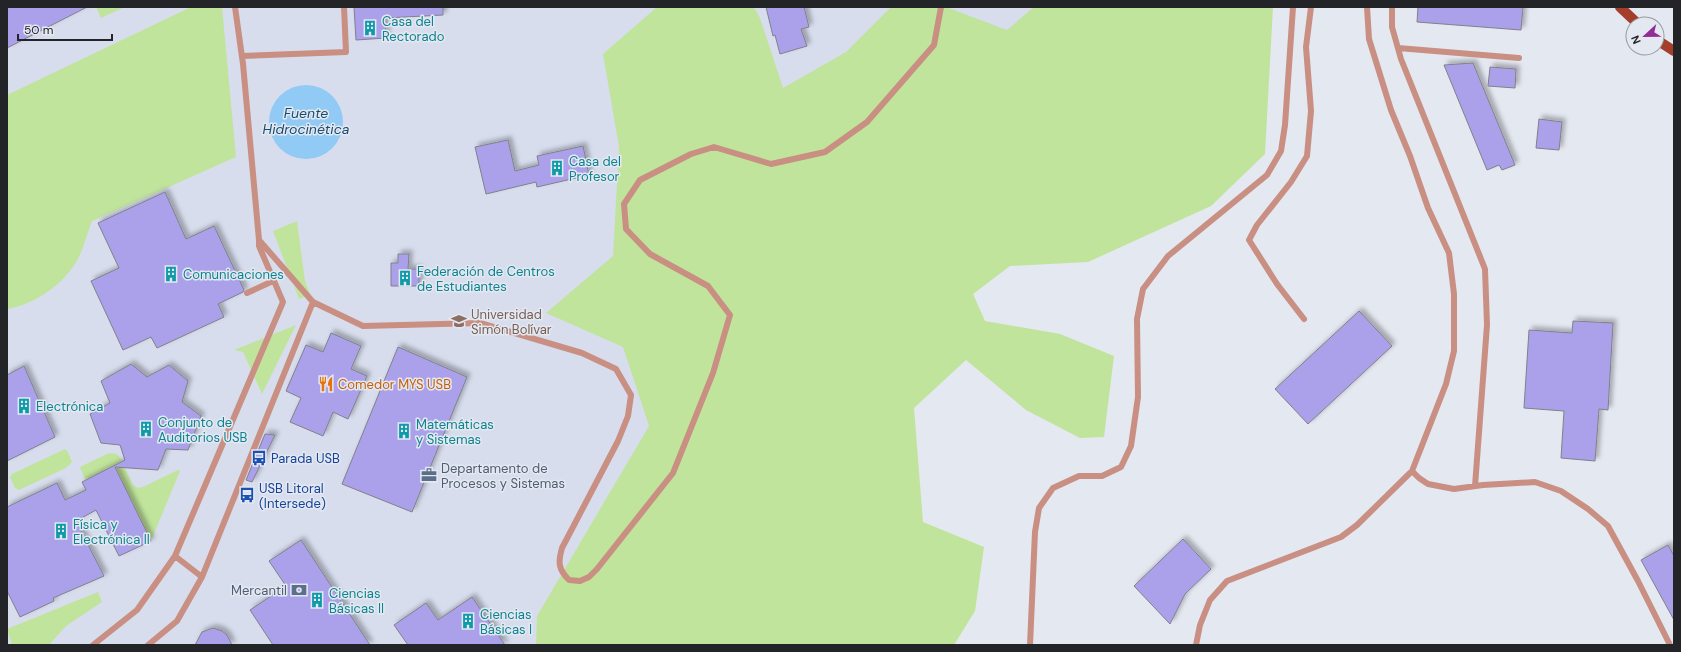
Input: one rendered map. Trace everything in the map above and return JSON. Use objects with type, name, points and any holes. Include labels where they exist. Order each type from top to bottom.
[{"type":"main road","points":[[1620,7],[1630,16]]},
{"type":"main road","points":[[1665,45],[1674,51]]},
{"type":"lane","points":[[93,645],[136,610],[175,556],[283,302],[259,246],[242,56],[235,7]]},
{"type":"lane","points":[[242,56],[346,52],[344,7]]},
{"type":"lane","points":[[259,240],[313,302],[363,326],[480,322],[582,353],[616,369],[631,395],[628,416],[618,441],[562,548],[558,560],[562,572],[568,580],[580,581],[589,577],[609,555],[673,473],[713,373],[730,315],[708,286],[650,254],[626,229],[624,204],[640,180],[691,154],[714,147],[771,164],[825,152],[867,122],[934,44],[941,7]]},
{"type":"lane","points":[[1030,645],[1035,532],[1039,508],[1053,488],[1079,476],[1102,476],[1122,467],[1131,446],[1138,397],[1136,319],[1143,289],[1168,256],[1266,175],[1282,151],[1286,125],[1293,7]]},
{"type":"lane","points":[[1304,319],[1278,284],[1249,240],[1257,225],[1291,182],[1307,156],[1311,111],[1306,47],[1311,7]]},
{"type":"lane","points":[[1196,645],[1200,625],[1210,600],[1227,581],[1341,537],[1357,525],[1412,471],[1446,384],[1454,351],[1454,294],[1448,253],[1428,208],[1410,156],[1391,110],[1377,68],[1369,39],[1367,7]]},
{"type":"lane","points":[[1392,7],[1392,27],[1398,48],[1419,105],[1485,270],[1487,325],[1475,486]]},
{"type":"lane","points":[[1398,48],[1519,58]]},
{"type":"lane","points":[[247,293],[274,281]]},
{"type":"lane","points":[[148,645],[177,621],[202,577],[313,302]]},
{"type":"lane","points":[[1412,471],[1428,484],[1454,489],[1535,482],[1561,491],[1588,509],[1608,526],[1670,645]]},
{"type":"lane","points":[[175,556],[202,577]]},
{"type":"shaded area","name":"Universidad Simón Bolívar","points":[[7,7],[1216,7],[948,206],[855,645],[7,645]]},
{"type":"green space","points":[[96,7],[125,7],[101,18]]},
{"type":"green space","points":[[191,7],[222,7],[236,157],[92,221],[78,259],[65,277],[39,298],[7,309],[7,95]]},
{"type":"green space","points":[[657,7],[754,7],[760,18],[783,88],[846,52],[891,7],[946,7],[1007,30],[1034,7],[1273,7],[1265,154],[1211,206],[1088,262],[1010,266],[973,294],[985,321],[1060,334],[1114,356],[1104,437],[1080,438],[1026,410],[966,360],[914,408],[923,522],[984,547],[975,611],[954,645],[536,645],[537,616],[649,426],[623,347],[546,313],[613,256],[619,147],[603,54]]},
{"type":"green space","points":[[297,221],[305,281],[310,294],[299,299],[273,231]]},
{"type":"green space","points":[[296,325],[262,394],[243,352],[234,350]]},
{"type":"green space","points":[[65,449],[68,452],[72,462],[66,468],[19,490],[15,488],[10,477],[12,474]]},
{"type":"green space","points":[[109,453],[117,454],[133,485],[138,488],[178,470],[180,471],[151,541],[114,465],[85,480],[80,467]]},
{"type":"green space","points":[[98,592],[102,602],[66,626],[49,645],[12,645],[7,629]]},
{"type":"water","name":"Fuente Hidrocinética","points":[[306,85],[320,88],[332,96],[340,108],[343,122],[340,136],[332,148],[320,156],[306,159],[292,156],[280,148],[272,136],[269,122],[272,108],[280,96],[292,88]]},
{"type":"building","points":[[7,7],[87,7],[7,48]]},
{"type":"building","name":"Casa del Rectorado","points":[[354,7],[443,7],[443,15],[385,18],[386,38],[356,40]]},
{"type":"building","points":[[766,7],[804,7],[809,27],[801,29],[807,46],[780,54],[775,35],[773,36]]},
{"type":"building","points":[[1418,7],[1523,7],[1521,30],[1417,22]]},
{"type":"building","points":[[1473,63],[1515,165],[1502,170],[1499,165],[1487,170],[1444,65]]},
{"type":"building","points":[[1490,67],[1516,69],[1515,88],[1488,86]]},
{"type":"building","points":[[1539,119],[1562,122],[1559,150],[1536,148]]},
{"type":"building","name":"Casa del Profesor","points":[[508,140],[515,171],[539,165],[537,156],[583,146],[589,175],[537,187],[536,182],[486,194],[475,147]]},
{"type":"building","name":"Comunicaciones","points":[[165,192],[186,239],[214,226],[244,290],[243,292],[218,304],[224,317],[157,348],[151,337],[123,350],[91,281],[119,268],[98,223]]},
{"type":"building","name":"Federación de Centros de Estudiantes","points":[[398,254],[409,254],[408,269],[419,269],[419,286],[391,286],[391,263],[398,263]]},
{"type":"building","points":[[1359,311],[1392,346],[1308,424],[1275,389]]},
{"type":"building","points":[[1573,321],[1613,323],[1608,410],[1599,409],[1595,461],[1561,458],[1564,411],[1524,408],[1529,330],[1572,333]]},
{"type":"building","name":"Comedor MYS USB","points":[[331,333],[361,346],[351,369],[367,376],[348,419],[333,412],[323,436],[290,422],[301,398],[286,391],[306,345],[323,352]]},
{"type":"building","name":"Matemáticas y Sistemas","points":[[398,347],[467,377],[412,512],[342,484]]},
{"type":"building","points":[[131,364],[147,377],[169,365],[188,381],[182,402],[201,416],[188,450],[166,449],[158,470],[115,467],[151,541],[119,556],[96,510],[76,521],[104,576],[53,598],[54,601],[20,617],[7,591],[7,507],[57,483],[65,500],[86,490],[82,482],[125,460],[120,445],[101,443],[90,414],[110,403],[101,381]]},
{"type":"building","name":"Electrónica","points":[[24,366],[55,437],[7,461],[7,375]]},
{"type":"building","name":"Parada USB","points":[[265,434],[275,435],[252,482],[246,480]]},
{"type":"building","points":[[1183,539],[1211,569],[1185,594],[1170,624],[1134,586]]},
{"type":"building","name":"Ciencias Básicas II","points":[[301,540],[370,645],[273,645],[250,610],[286,586],[269,561]]},
{"type":"building","points":[[1668,545],[1674,556],[1674,620],[1641,560]]},
{"type":"building","name":"Ciencias Básicas I","points":[[472,597],[505,645],[408,645],[394,625],[426,603],[438,620]]},
{"type":"building","points":[[213,628],[222,631],[227,635],[232,645],[195,645],[202,632]]},
{"type":"place","name":"Casa del Rectorado","points":[[370,28]]},
{"type":"place","name":"Casa del Profesor","points":[[557,168]]},
{"type":"place","name":"Comunicaciones","points":[[171,274]]},
{"type":"place","name":"Federación de Centros de Estudiantes","points":[[405,278]]},
{"type":"place","name":"Universidad Simón Bolívar","points":[[459,321]]},
{"type":"place","name":"Comedor MYS USB","points":[[326,384]]},
{"type":"place","name":"Electrónica","points":[[24,406]]},
{"type":"place","name":"Conjunto de Auditorios USB","points":[[146,429]]},
{"type":"place","name":"Matemáticas y Sistemas","points":[[404,431]]},
{"type":"place","name":"Parada USB","points":[[259,458]]},
{"type":"place","name":"Departamento de Procesos y Sistemas","points":[[429,475]]},
{"type":"place","name":"USB Litoral (Intersede)","points":[[247,495]]},
{"type":"place","name":"Física y Electrónica II","points":[[61,531]]},
{"type":"place","name":"Mercantil","points":[[299,590]]},
{"type":"place","name":"Ciencias Básicas II","points":[[317,600]]},
{"type":"place","name":"Ciencias Básicas I","points":[[468,621]]}]
